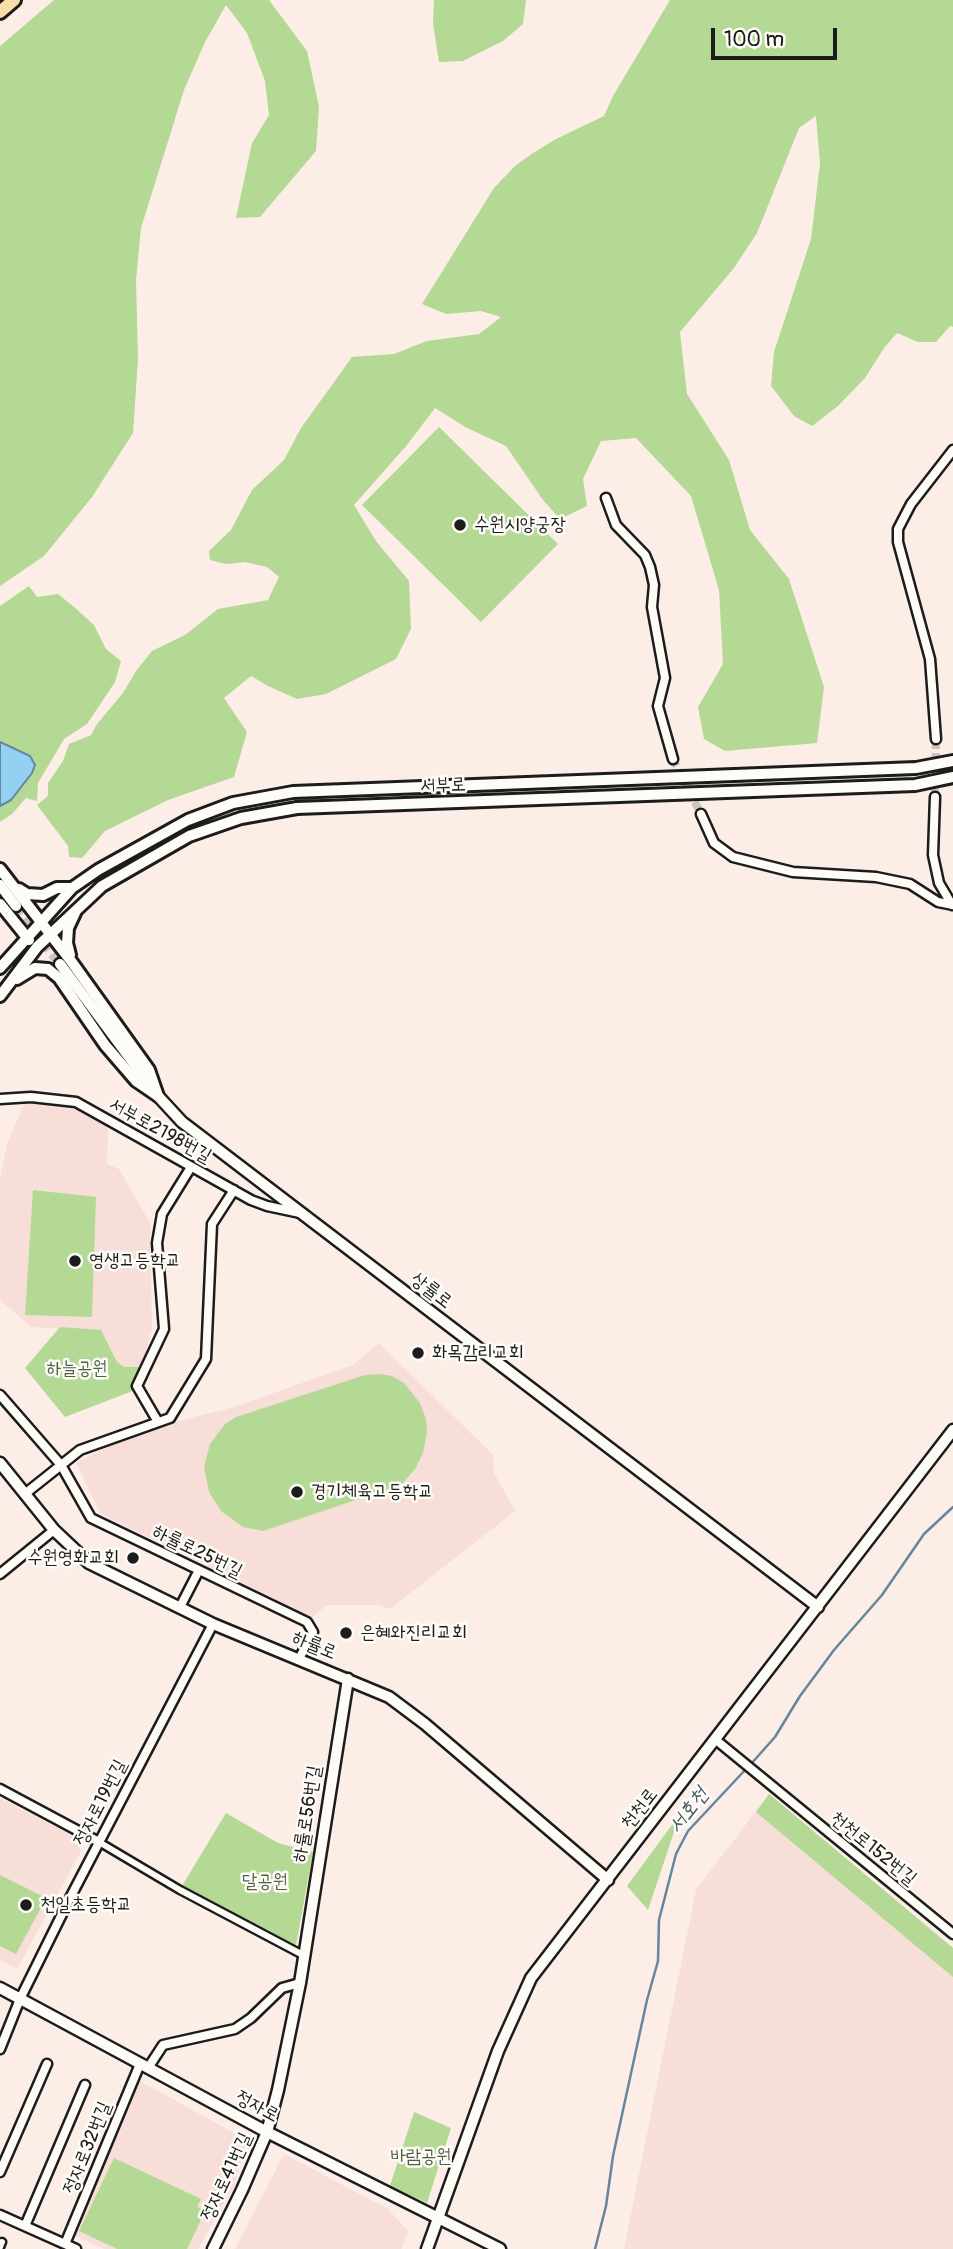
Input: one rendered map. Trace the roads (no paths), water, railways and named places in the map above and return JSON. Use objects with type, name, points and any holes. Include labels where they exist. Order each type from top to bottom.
[{"type":"highway","points":[[0,12],[14,0]]},
{"type":"main road","name":"서부로","points":[[0,968],[72,888],[98,870],[188,820],[233,803],[293,792],[902,769],[953,761]]},
{"type":"main road","name":"서부로","points":[[0,996],[37,947],[102,886],[189,836],[241,818],[297,808],[915,785],[953,777]]},
{"type":"main road","points":[[0,869],[50,933],[65,962],[149,1070],[158,1096]]},
{"type":"main road","points":[[13,886],[27,894],[43,895],[57,888],[72,888]]},
{"type":"main road","points":[[0,904],[37,947]]},
{"type":"main road","points":[[65,962],[68,928],[77,907]]},
{"type":"main road","points":[[10,982],[36,968],[48,969],[59,978],[104,1045],[136,1081],[158,1096]]},
{"type":"street","points":[[936,739],[929,659],[898,542],[898,529],[911,504],[953,450]]},
{"type":"street","points":[[606,498],[616,525],[645,555],[650,567],[654,585],[652,607],[665,678],[658,706],[673,759]]},
{"type":"street","points":[[935,797],[933,855],[939,883],[953,905]]},
{"type":"street","points":[[702,814],[714,843],[733,857],[793,873],[876,877],[910,884],[938,902],[953,905]]},
{"type":"street","points":[[0,885],[16,906]]},
{"type":"street","name":"상률로","points":[[158,1096],[182,1122],[818,1607]]},
{"type":"street","name":"서부로2198번길","points":[[0,1099],[31,1097],[76,1102],[234,1190],[267,1206],[300,1213]]},
{"type":"street","points":[[158,1422],[137,1386],[164,1329],[158,1243],[162,1214],[191,1167]]},
{"type":"street","points":[[26,1493],[80,1450],[170,1418],[205,1359],[212,1224],[234,1190]]},
{"type":"street","name":"하률로25번길","points":[[0,1395],[61,1465],[91,1518],[307,1622],[313,1632],[299,1659]]},
{"type":"street","name":"천천로","points":[[427,2249],[498,2051],[531,1978],[953,1430]]},
{"type":"street","name":"하률로","points":[[0,1463],[54,1530],[89,1563],[213,1624],[389,1698],[425,1724],[608,1880]]},
{"type":"street","points":[[0,1574],[54,1530]]},
{"type":"street","points":[[180,1607],[199,1570]]},
{"type":"street","name":"정자로19번길","points":[[1,2043],[20,1999],[99,1842],[213,1624]]},
{"type":"street","name":"하률로56번길","points":[[303,1955],[348,1679]]},
{"type":"street","name":"천천로152번길","points":[[716,1740],[953,1934]]},
{"type":"street","points":[[0,1789],[303,1955]]},
{"type":"street","name":"정자로41번길","points":[[213,2249],[267,2132],[290,2037],[303,1955]]},
{"type":"street","name":"정자로32번길","points":[[65,2244],[144,2066],[163,2045],[235,2029],[251,2018],[282,1988],[299,1983]]},
{"type":"street","name":"정자로","points":[[0,1988],[267,2132],[500,2249]]},
{"type":"street","points":[[0,2172],[47,2064]]},
{"type":"street","points":[[25,2226],[85,2085]]},
{"type":"street","points":[[0,2215],[76,2249]]},
{"type":"water","points":[[0,742],[30,756],[35,765],[11,800],[0,806]]},
{"type":"waterway","name":"서호천","points":[[751,1764],[775,1737],[800,1696],[834,1650],[882,1595],[924,1534],[953,1507]]},
{"type":"waterway","name":"서호천","points":[[595,2249],[647,2000],[658,1961],[659,1920],[676,1854],[688,1831],[746,1769]]},
{"type":"tunnel","points":[[935,797],[936,739]]},
{"type":"tunnel","points":[[673,759],[701,814]]},
{"type":"tunnel","points":[[16,906],[60,964]]},
{"type":"place","name":"수원시양궁장","points":[[460,525]]},
{"type":"place","name":"영생고등학교","points":[[75,1261]]},
{"type":"place","name":"화목감리교회","points":[[418,1353]]},
{"type":"place","name":"경기체육고등학교","points":[[297,1492]]},
{"type":"place","name":"수원영화교회","points":[[133,1558]]},
{"type":"place","name":"은혜와진리교회","points":[[346,1633]]},
{"type":"place","name":"천일초등학교","points":[[26,1905]]},
{"type":"park label","name":"하늘공원","points":[[77,1369]]},
{"type":"park label","name":"달공원","points":[[265,1882]]},
{"type":"park label","name":"바람공원","points":[[421,2157]]}]
